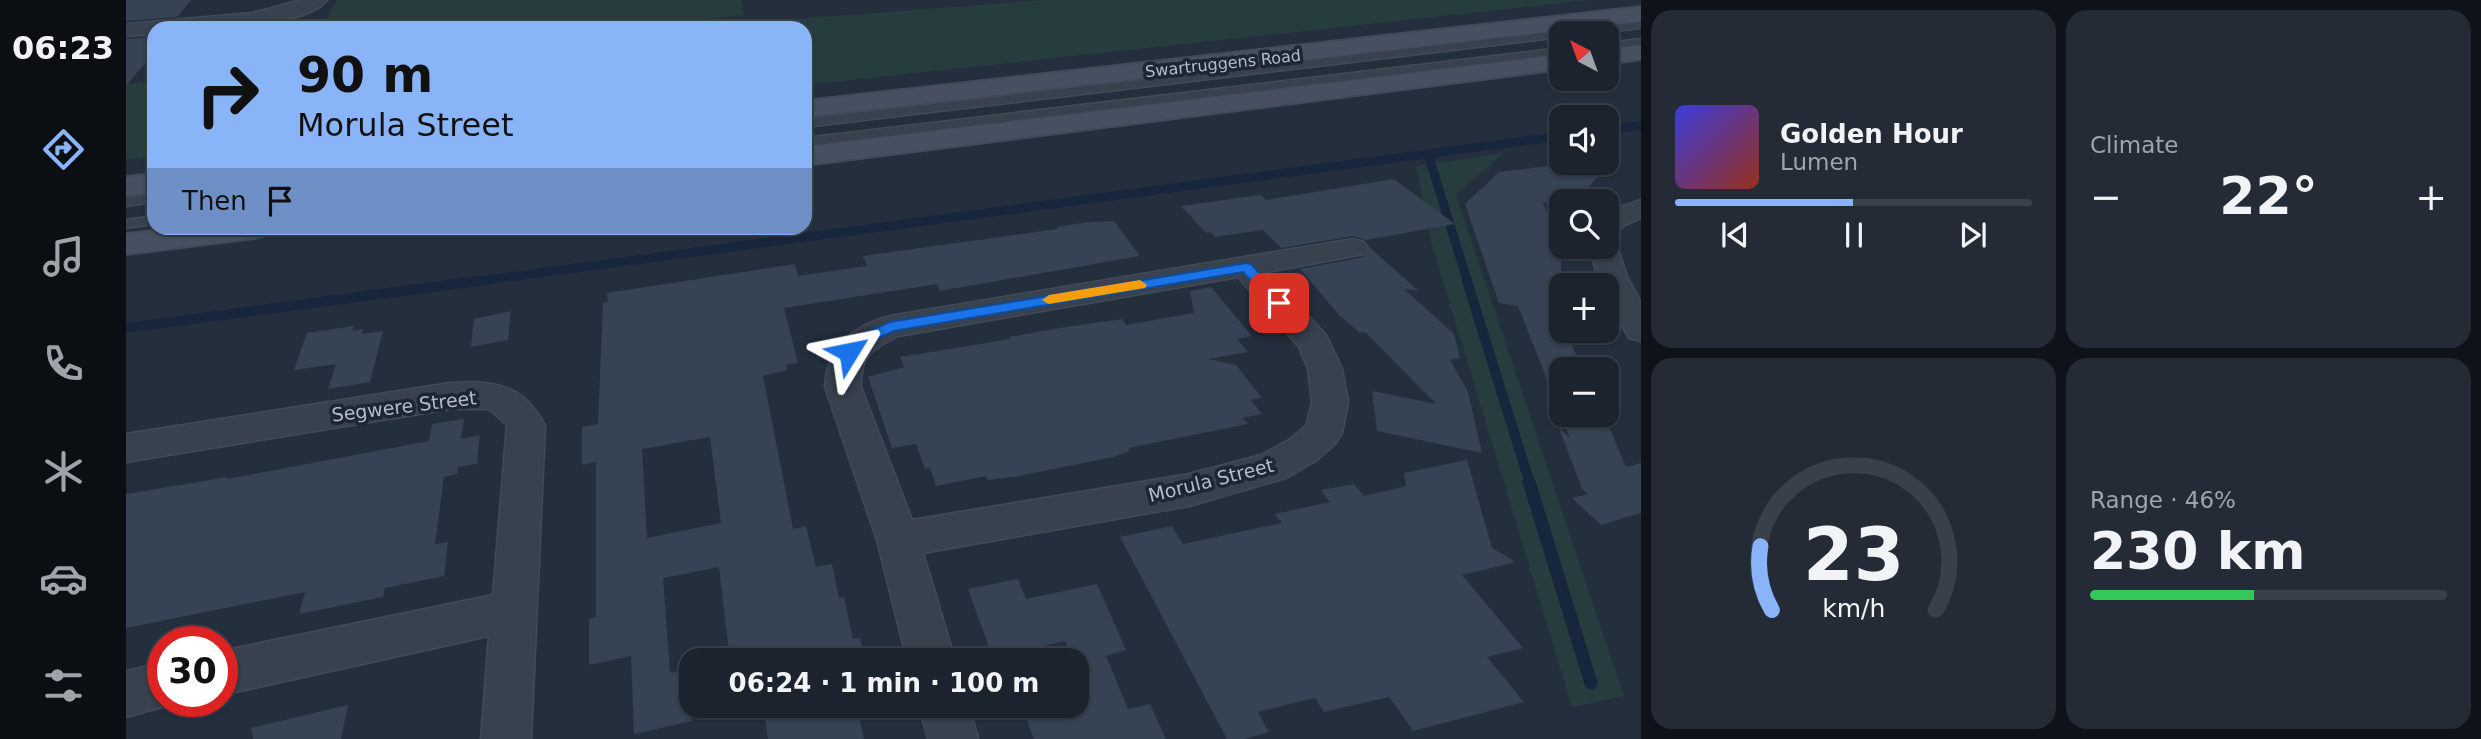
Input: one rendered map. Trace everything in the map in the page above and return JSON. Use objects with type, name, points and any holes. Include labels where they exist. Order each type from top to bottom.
[{"type":"main road","name":"Swartruggens Road","points":[[812,108],[1641,15]]},
{"type":"main road","points":[[1619,55],[1641,52]]},
{"type":"main road","points":[[812,155],[1549,63]]},
{"type":"main road","points":[[126,186],[147,184]]},
{"type":"main road","points":[[126,244],[198,235]]},
{"type":"street","points":[[211,21],[268,15],[301,8],[317,0]]},
{"type":"street","points":[[126,30],[147,28]]},
{"type":"street","points":[[1619,217],[1641,208]]},
{"type":"street","points":[[928,648],[898,540],[843,387],[843,368],[849,352],[865,339],[890,327],[914,322],[1353,248]]},
{"type":"street","points":[[1606,259],[1641,330]]},
{"type":"street","name":"Morula Street","points":[[898,540],[1189,490],[1272,467],[1303,450],[1323,433],[1330,402],[1325,369],[1314,343],[1246,267]]},
{"type":"street","name":"Segwere Street","points":[[126,448],[450,396],[480,394],[504,400],[520,411],[526,425],[506,739]]},
{"type":"street","points":[[238,670],[513,611]]},
{"type":"street","points":[[126,694],[147,689]]},
{"type":"street","points":[[947,718],[953,739]]},
{"type":"lane","points":[[1619,28],[1641,25]]},
{"type":"lane","points":[[812,122],[1549,35]]},
{"type":"lane","points":[[1619,45],[1641,42]]},
{"type":"lane","points":[[812,141],[1549,52]]},
{"type":"lane","points":[[126,202],[147,199]]},
{"type":"lane","points":[[126,224],[147,221]]},
{"type":"green space","points":[[337,0],[741,0],[744,15],[685,21],[326,21]]},
{"type":"green space","points":[[1043,0],[1590,0],[812,84],[812,21],[769,21]]},
{"type":"green space","points":[[147,82],[147,157],[126,159],[126,84]]},
{"type":"green space","points":[[1504,153],[1456,195],[1624,696],[1572,707],[1431,242],[1416,166]]},
{"type":"building","points":[[126,0],[191,0],[177,17],[126,21]]},
{"type":"building","points":[[147,38],[147,60],[126,86],[126,39]]},
{"type":"building","points":[[1549,166],[1549,175],[1600,175],[1586,189],[1549,189],[1549,206],[1542,201],[1549,216],[1549,259],[1561,259],[1561,273],[1549,273],[1549,343],[1571,343],[1577,357],[1549,357],[1549,385],[1518,306],[1499,303],[1465,204],[1499,172]]},
{"type":"building","points":[[1394,179],[1455,224],[1366,240],[1353,236],[1281,248],[1263,230],[1215,237],[1211,232],[1206,233],[1181,206],[1260,195],[1266,200]]},
{"type":"building","points":[[1114,221],[1140,256],[940,291],[937,284],[784,308],[798,363],[786,365],[787,370],[763,376],[793,529],[806,526],[816,567],[832,564],[839,598],[844,597],[853,639],[860,638],[862,648],[729,648],[719,567],[663,578],[670,673],[679,671],[679,718],[692,718],[692,721],[634,734],[631,656],[589,665],[589,619],[596,617],[596,462],[582,465],[582,427],[598,424],[603,303],[608,302],[607,293],[795,264],[798,276],[867,266],[863,256],[1058,229],[1057,227]],"holes":[[[710,437],[721,523],[647,538],[642,449]]]},
{"type":"building","points":[[1370,248],[1419,291],[1404,289],[1454,334],[1460,358],[1450,360],[1468,392],[1482,453],[1377,431],[1372,391],[1436,404],[1365,332],[1360,333],[1339,315],[1300,269],[1364,257]]},
{"type":"building","points":[[1211,287],[1252,336],[1237,339],[1248,352],[1208,359],[1236,365],[1262,398],[1251,400],[1262,414],[1243,418],[1248,424],[1128,448],[1130,451],[1113,457],[1019,476],[988,480],[986,476],[936,486],[930,468],[925,469],[916,444],[892,448],[868,377],[904,367],[900,357],[1060,328],[1122,319],[1126,325],[1194,313],[1190,291]]},
{"type":"building","points":[[511,311],[508,340],[471,347],[474,319]]},
{"type":"building","points":[[354,326],[352,331],[363,329],[362,334],[383,331],[370,382],[328,389],[336,364],[294,370],[307,333]]},
{"type":"building","points":[[464,419],[461,439],[480,435],[477,464],[458,467],[457,474],[444,477],[435,544],[448,542],[444,576],[385,588],[383,597],[299,614],[305,592],[126,628],[126,494],[228,477],[227,479],[429,441],[432,424]]},
{"type":"building","points":[[1566,427],[1609,427],[1626,467],[1641,463],[1641,513],[1601,525],[1572,498],[1588,494],[1582,489],[1559,428],[1570,438]]},
{"type":"building","points":[[1467,460],[1492,548],[1516,562],[1462,575],[1523,648],[1487,657],[1524,702],[1413,731],[1389,697],[1324,712],[1315,698],[1258,712],[1269,732],[1244,739],[1227,739],[1120,537],[1172,526],[1183,544],[1282,523],[1275,514],[1330,502],[1321,490],[1354,484],[1364,496],[1406,486],[1404,473]]},
{"type":"building","points":[[1018,579],[1026,599],[1097,584],[1126,650],[1106,656],[1128,709],[1150,704],[1166,739],[1034,739],[1026,718],[1089,718],[1089,648],[1068,648],[1065,641],[1035,648],[989,648],[968,589]]},
{"type":"building","points":[[348,705],[341,739],[253,739],[251,728]]},
{"type":"building","points":[[765,718],[859,718],[864,739],[768,739]]},
{"type":"waterway","points":[[1619,128],[1641,125]]},
{"type":"waterway","points":[[464,283],[1549,138]]},
{"type":"waterway","points":[[1428,154],[1468,283]]},
{"type":"waterway","points":[[126,328],[477,281]]},
{"type":"waterway","points":[[1467,281],[1530,484]]},
{"type":"waterway","points":[[1529,482],[1591,683]]},
{"type":"slow traffic","points":[[1049,300],[1140,285]]},
{"type":"route","points":[[849,352],[865,339],[890,327],[1246,267],[1279,303]]}]
